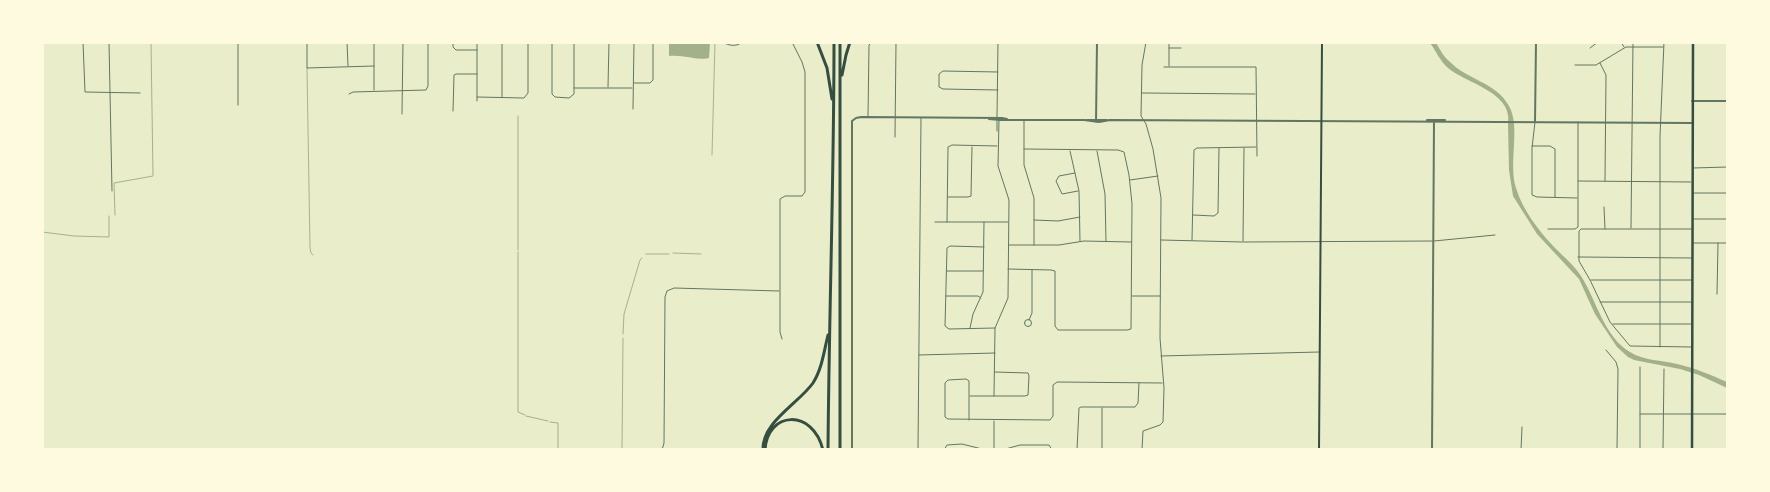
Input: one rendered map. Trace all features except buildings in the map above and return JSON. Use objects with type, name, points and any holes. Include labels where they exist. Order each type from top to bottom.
[{"type":"highway","points":[[817,42],[828,71],[834,112]]},
{"type":"highway","points":[[828,450],[834,42]]},
{"type":"highway","points":[[840,42],[840,450]]},
{"type":"highway","points":[[840,86],[850,42]]},
{"type":"highway","points":[[764,450],[764,439],[769,429],[807,390],[816,378],[829,329]]},
{"type":"highway","points":[[764,450],[773,428],[782,422],[792,420],[803,422],[812,427],[819,437],[823,450]]},
{"type":"main road","points":[[1319,450],[1322,42]]},
{"type":"main road","points":[[1692,449],[1693,42]]},
{"type":"street","points":[[84,42],[84,91],[89,93],[140,93]]},
{"type":"street","points":[[109,42],[112,191]]},
{"type":"street","points":[[238,42],[238,105]]},
{"type":"street","points":[[307,42],[307,68],[374,66]]},
{"type":"street","points":[[347,42],[348,66]]},
{"type":"street","points":[[374,42],[374,91]]},
{"type":"street","points":[[402,114],[403,42]]},
{"type":"street","points":[[349,94],[352,92],[425,90],[428,88],[428,42]]},
{"type":"street","points":[[453,42],[453,47],[456,50],[477,50]]},
{"type":"street","points":[[477,42],[477,101]]},
{"type":"street","points":[[502,42],[502,97]]},
{"type":"street","points":[[477,97],[524,98],[528,94],[528,42]]},
{"type":"street","points":[[552,42],[552,94],[556,97],[571,98],[574,94],[574,42]]},
{"type":"street","points":[[608,88],[609,42]]},
{"type":"street","points":[[633,109],[634,42]]},
{"type":"street","points":[[633,83],[648,83],[653,80],[653,42]]},
{"type":"street","points":[[723,42],[732,45],[739,45],[742,42]]},
{"type":"street","points":[[782,339],[780,335],[779,291],[780,199],[785,196],[803,196],[805,192],[805,72],[792,42]]},
{"type":"street","points":[[894,137],[895,42],[998,43],[998,166],[1009,198],[1009,245],[1008,301],[995,328],[994,396]]},
{"type":"street","points":[[1096,120],[1097,42]]},
{"type":"street","points":[[1142,450],[1143,431],[1160,425],[1163,422],[1160,296],[1161,198],[1153,149],[1142,116],[1143,60],[1146,42]]},
{"type":"street","points":[[1169,42],[1169,67]]},
{"type":"street","points":[[1536,42],[1532,195],[1536,197],[1578,198]]},
{"type":"street","points":[[1590,48],[1598,42]]},
{"type":"street","points":[[1621,42],[1624,47]]},
{"type":"street","points":[[1631,229],[1633,42]]},
{"type":"street","points":[[1660,348],[1660,182],[1664,42]]},
{"type":"street","points":[[868,117],[869,46],[871,43]]},
{"type":"street","points":[[1574,65],[1595,65],[1624,47],[1664,48]]},
{"type":"street","points":[[1169,48],[1181,48]]},
{"type":"street","points":[[1600,63],[1606,75],[1605,181]]},
{"type":"street","points":[[1164,67],[1256,68],[1257,156]]},
{"type":"street","points":[[998,72],[943,71],[940,73],[939,81],[939,86],[943,89],[998,90]]},
{"type":"street","points":[[453,112],[454,76],[456,74],[477,74]]},
{"type":"street","points":[[574,88],[633,88]]},
{"type":"street","points":[[1142,93],[1256,94]]},
{"type":"street","points":[[1692,101],[1728,101]]},
{"type":"street","points":[[852,450],[852,123],[856,118],[1692,123]]},
{"type":"street","points":[[918,450],[921,118]]},
{"type":"street","points":[[1024,119],[1024,166],[1034,194],[1034,245]]},
{"type":"street","points":[[1432,450],[1434,121]]},
{"type":"street","points":[[1548,229],[1577,228],[1578,122]]},
{"type":"street","points":[[946,222],[948,148],[952,145],[997,146]]},
{"type":"street","points":[[947,197],[971,196],[972,145]]},
{"type":"street","points":[[1532,146],[1550,146],[1554,149],[1555,198]]},
{"type":"street","points":[[1192,240],[1194,149],[1257,147]]},
{"type":"street","points":[[1193,215],[1214,216],[1218,213],[1219,148]]},
{"type":"street","points":[[1243,242],[1244,148]]},
{"type":"street","points":[[1008,269],[1051,270],[1056,273],[1055,326],[1059,330],[1130,329],[1132,204],[1130,180],[1123,151],[1024,149]]},
{"type":"street","points":[[1070,150],[1079,191],[1080,242]]},
{"type":"street","points":[[1097,150],[1105,194],[1106,242]]},
{"type":"street","points":[[1692,168],[1728,168]]},
{"type":"street","points":[[1076,172],[1059,176],[1056,181],[1061,194],[1079,191]]},
{"type":"street","points":[[1130,180],[1158,176]]},
{"type":"street","points":[[1578,181],[1692,182]]},
{"type":"street","points":[[1692,193],[1728,193]]},
{"type":"street","points":[[1604,207],[1605,229]]},
{"type":"street","points":[[1034,220],[1058,221],[1080,217]]},
{"type":"street","points":[[1692,219],[1728,219]]},
{"type":"street","points":[[935,222],[1009,222]]},
{"type":"street","points":[[970,328],[973,314],[983,292],[984,222]]},
{"type":"street","points":[[1692,229],[1581,229],[1579,230],[1578,257],[1612,324],[1631,347],[1692,348]]},
{"type":"street","points":[[1161,240],[1243,242],[1434,241],[1495,235]]},
{"type":"street","points":[[1009,245],[1132,242]]},
{"type":"street","points":[[1692,243],[1728,243]]},
{"type":"street","points":[[1717,294],[1718,243]]},
{"type":"street","points":[[984,247],[948,247],[946,250],[946,327],[949,329],[995,328]]},
{"type":"street","points":[[1578,257],[1692,258]]},
{"type":"street","points":[[1030,320],[1032,314],[1032,270]]},
{"type":"street","points":[[946,271],[983,272]]},
{"type":"street","points":[[1590,280],[1692,280]]},
{"type":"street","points":[[662,450],[664,443],[665,297],[667,291],[674,288],[779,291]]},
{"type":"street","points":[[946,296],[981,298]]},
{"type":"street","points":[[1131,296],[1160,296]]},
{"type":"street","points":[[1600,302],[1692,302]]},
{"type":"street","points":[[1612,324],[1692,324]]},
{"type":"street","points":[[1606,350],[1616,362],[1618,369],[1617,450]]},
{"type":"street","points":[[1161,356],[1320,352]]},
{"type":"street","points":[[918,356],[995,353]]},
{"type":"street","points":[[1640,367],[1640,450]]},
{"type":"street","points":[[1663,450],[1664,369]]},
{"type":"street","points":[[969,396],[1025,396],[1029,392],[1028,373],[994,372]]},
{"type":"street","points":[[969,420],[970,383],[968,380],[950,380],[946,382],[946,418],[948,420],[969,420],[994,420],[1051,420],[1053,416],[1053,385],[1057,382],[1163,383]]},
{"type":"street","points":[[1077,450],[1078,409],[1082,407],[1136,407],[1139,383]]},
{"type":"street","points":[[1102,407],[1102,450]]},
{"type":"street","points":[[1640,414],[1728,414]]},
{"type":"street","points":[[994,420],[994,450]]},
{"type":"street","points":[[1522,427],[1522,450]]},
{"type":"street","points":[[944,450],[946,445],[962,444],[986,450]]},
{"type":"street","points":[[1018,445],[1019,449]]},
{"type":"street","points":[[1002,450],[1018,445],[1049,445],[1052,448]]},
{"type":"street","points":[[1692,449],[1715,450]]},
{"type":"lane","points":[[712,156],[714,42]]},
{"type":"lane","points":[[307,68],[310,252],[313,255]]},
{"type":"shaded area","points":[[669,43],[710,43],[709,58],[669,56]]},
{"type":"shaded area","points":[[1430,43],[1436,43],[1445,57],[1456,67],[1489,86],[1509,106],[1514,124],[1514,178],[1519,196],[1537,228],[1581,276],[1613,337],[1635,355],[1697,370],[1727,382],[1727,388],[1699,375],[1680,369],[1634,360],[1617,347],[1595,314],[1579,279],[1537,234],[1513,196],[1509,170],[1508,114],[1504,104],[1487,90],[1448,68]]},
{"type":"waterway","points":[[115,215],[114,183],[153,176],[151,42]]},
{"type":"waterway","points":[[518,116],[518,250]]},
{"type":"waterway","points":[[42,232],[74,236],[109,237],[109,216]]},
{"type":"waterway","points":[[518,252],[518,412],[525,415]]},
{"type":"waterway","points":[[673,253],[701,254]]},
{"type":"waterway","points":[[646,254],[669,254]]},
{"type":"waterway","points":[[623,334],[624,314],[642,258]]},
{"type":"waterway","points":[[622,450],[623,338]]},
{"type":"waterway","points":[[526,416],[548,421]]},
{"type":"waterway","points":[[550,422],[558,423],[558,450]]}]
